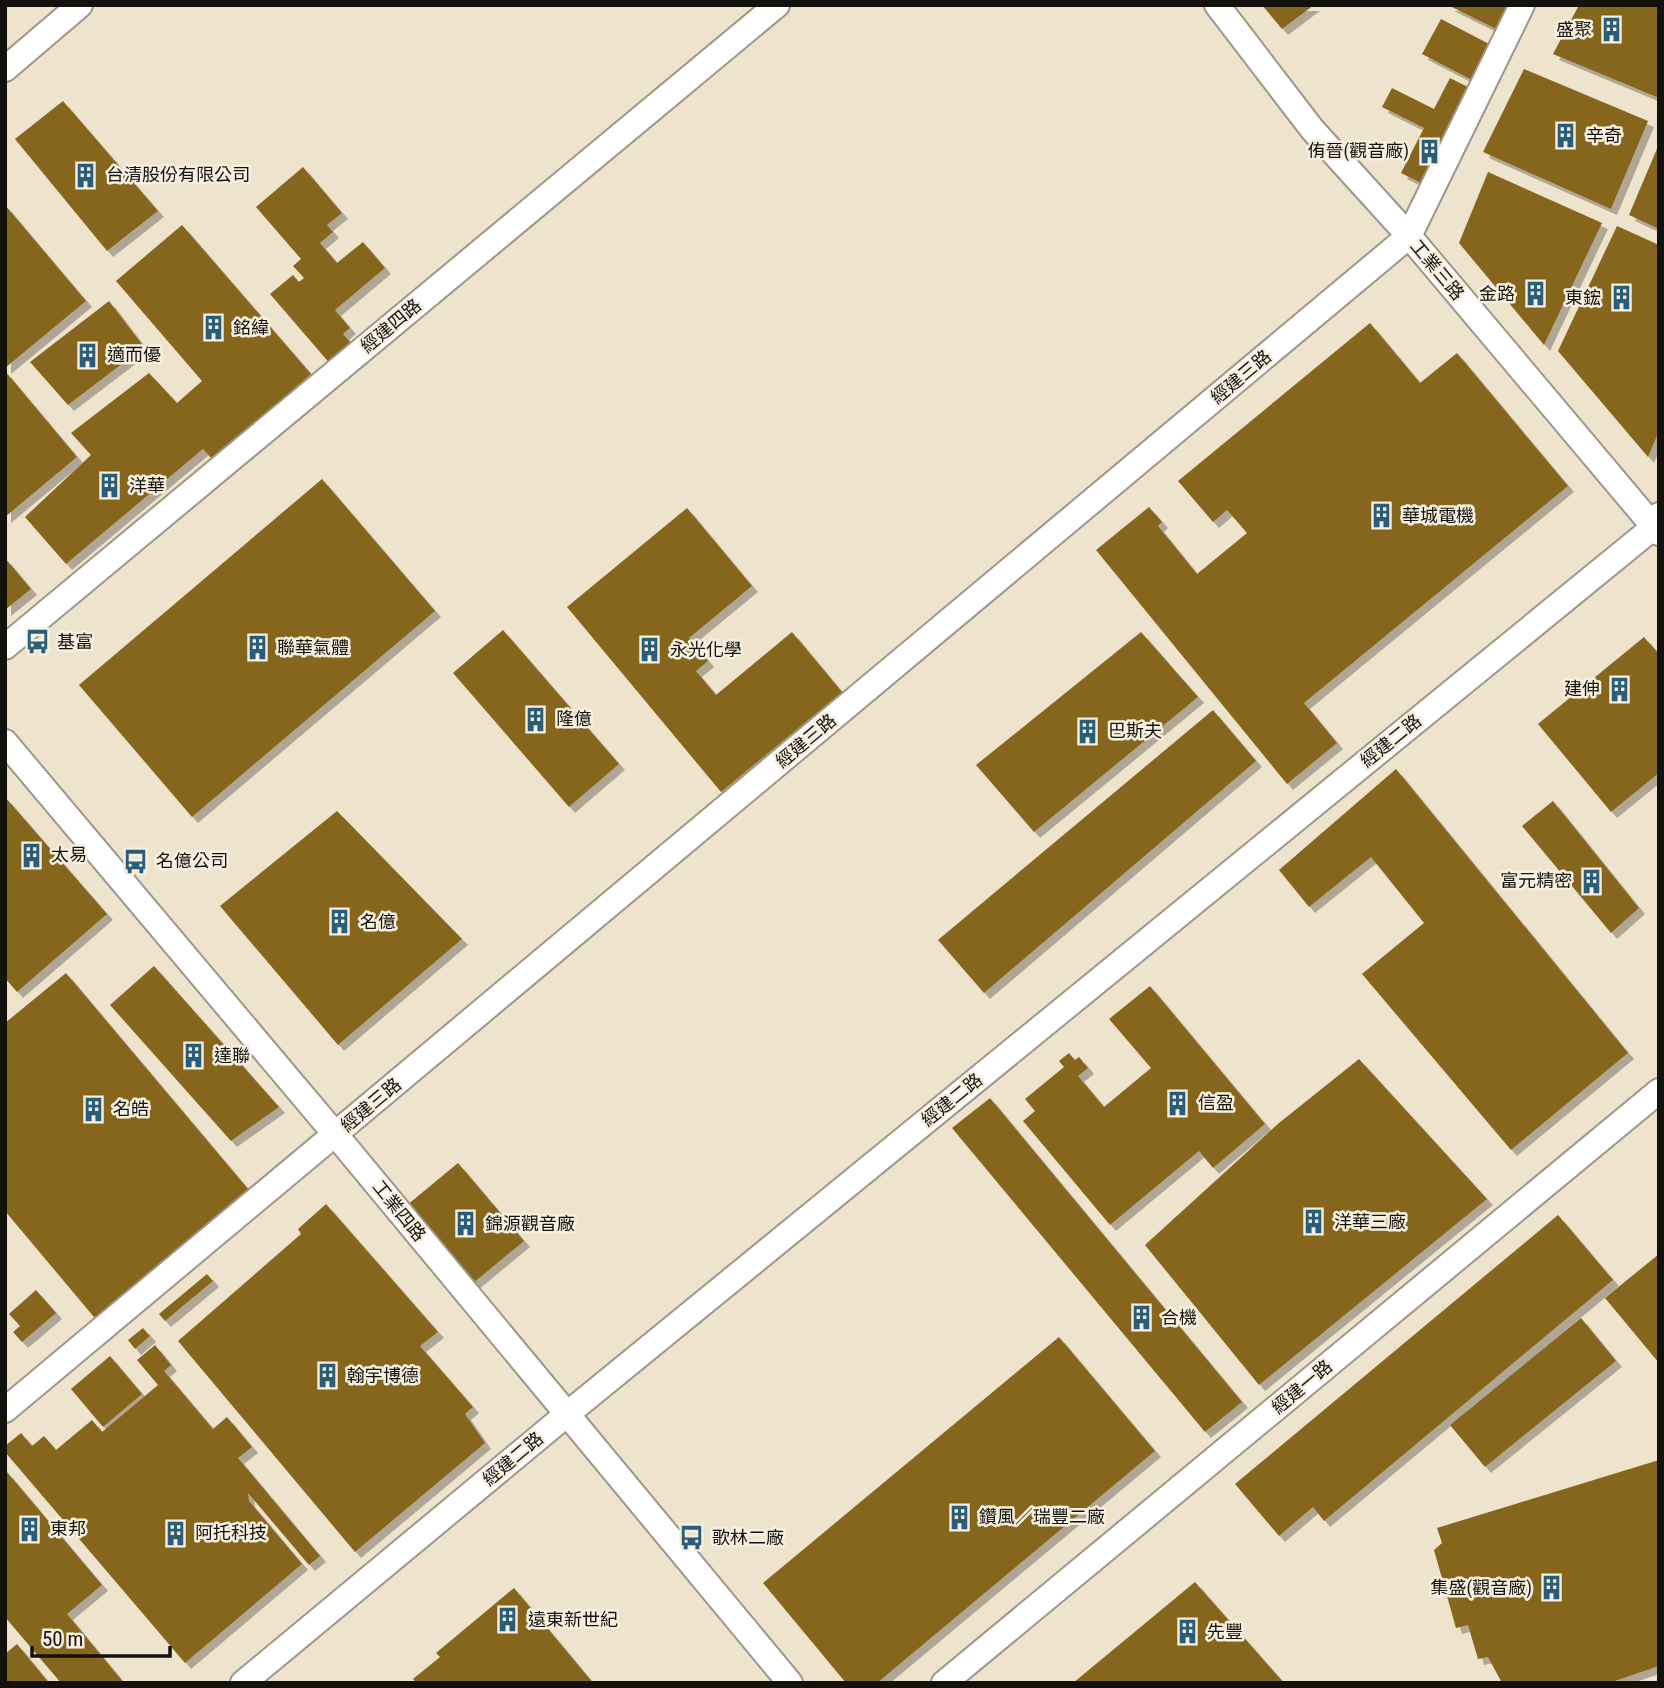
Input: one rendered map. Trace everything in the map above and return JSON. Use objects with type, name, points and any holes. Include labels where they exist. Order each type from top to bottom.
[{"type":"street","points":[[5,69],[80,5]]},
{"type":"street","name":"經建四路","points":[[5,647],[778,5]]},
{"type":"street","name":"工業三路","points":[[1217,5],[1312,129],[1409,236],[1657,525]]},
{"type":"street","name":"經建三路","points":[[5,1410],[1409,236],[1522,5]]},
{"type":"street","name":"經建二路","points":[[243,1683],[566,1415],[1657,525]]},
{"type":"street","name":"工業四路","points":[[5,742],[335,1134],[790,1683]]},
{"type":"street","name":"經建一路","points":[[944,1683],[1659,1091]]},
{"type":"shaded area","points":[[5,5],[1659,5],[1659,1683],[5,1683]]},
{"type":"building","points":[[1262,5],[1314,5],[1282,29]]},
{"type":"building","points":[[1448,5],[1513,5],[1500,31]]},
{"type":"building","name":"盛聚","points":[[1579,5],[1659,5],[1659,98],[1553,54]]},
{"type":"building","points":[[1441,19],[1493,46],[1474,81],[1422,54]]},
{"type":"building","name":"辛奇","points":[[1524,69],[1648,121],[1611,209],[1483,152]]},
{"type":"building","name":"侑晉(觀音廠)","points":[[1450,78],[1476,91],[1427,186],[1401,173],[1424,128],[1382,107],[1392,88],[1434,109]]},
{"type":"building","name":"台清股份有限公司","points":[[63,101],[158,211],[107,251],[15,139]]},
{"type":"building","points":[[1659,144],[1659,229],[1629,215]]},
{"type":"building","points":[[303,167],[342,213],[327,225],[333,232],[320,243],[337,263],[363,242],[385,268],[335,310],[350,328],[343,334],[355,347],[332,366],[270,294],[293,275],[299,282],[304,278],[293,266],[301,259],[256,207]]},
{"type":"building","name":"金路","points":[[1488,172],[1602,223],[1544,345],[1459,243]]},
{"type":"building","points":[[5,205],[86,301],[5,368]]},
{"type":"building","points":[[182,225],[311,374],[212,459],[203,449],[66,564],[25,517],[91,455],[71,433],[149,373],[177,403],[202,381],[116,281]]},
{"type":"building","name":"東鋐","points":[[1617,226],[1659,245],[1659,431],[1648,457],[1558,351]]},
{"type":"building","name":"適而優","points":[[109,301],[144,347],[68,405],[30,362]]},
{"type":"building","name":"華城電機","points":[[1370,323],[1420,383],[1457,353],[1568,486],[1304,703],[1337,743],[1287,784],[1096,550],[1149,507],[1162,522],[1158,526],[1197,574],[1247,533],[1227,510],[1213,522],[1178,481]]},
{"type":"building","points":[[5,371],[77,457],[5,517]]},
{"type":"building","name":"聯華氣體","points":[[322,479],[435,611],[192,817],[79,685]]},
{"type":"building","name":"永光化學","points":[[687,508],[752,586],[689,638],[708,661],[696,671],[716,695],[792,632],[842,692],[721,792],[567,607]]},
{"type":"building","points":[[5,558],[31,589],[5,610]]},
{"type":"building","name":"隆億","points":[[503,630],[619,764],[569,807],[453,673]]},
{"type":"building","name":"巴斯夫","points":[[1141,632],[1198,697],[1034,832],[976,765]]},
{"type":"building","name":"建伸","points":[[1644,637],[1659,654],[1659,773],[1611,812],[1538,724]]},
{"type":"building","points":[[1213,710],[1256,761],[984,993],[938,940]]},
{"type":"building","points":[[1396,769],[1628,1053],[1511,1150],[1362,974],[1424,923],[1371,857],[1309,907],[1279,870]]},
{"type":"building","name":"太易","points":[[5,797],[107,914],[17,992],[5,978]]},
{"type":"building","name":"富元精密","points":[[1553,801],[1639,908],[1611,933],[1522,826]]},
{"type":"building","name":"名億","points":[[337,811],[462,939],[338,1045],[220,906]]},
{"type":"building","name":"達聯","points":[[154,966],[279,1107],[231,1141],[110,1005]]},
{"type":"building","name":"名皓","points":[[66,973],[253,1195],[99,1323],[5,1211],[5,1023]]},
{"type":"building","name":"信盈","points":[[1150,986],[1265,1124],[1213,1168],[1199,1151],[1110,1225],[1023,1121],[1035,1111],[1025,1099],[1064,1067],[1059,1061],[1069,1053],[1075,1060],[1079,1057],[1088,1068],[1078,1076],[1104,1107],[1151,1068],[1109,1019]]},
{"type":"building","name":"洋華三廠","points":[[1359,1059],[1487,1199],[1259,1385],[1145,1245],[1279,1123]]},
{"type":"building","name":"合機","points":[[990,1098],[1242,1402],[1205,1432],[952,1128]]},
{"type":"building","name":"錦源觀音廠","points":[[458,1163],[524,1241],[472,1284],[406,1206]]},
{"type":"building","name":"翰宇博德","points":[[326,1204],[438,1332],[420,1346],[473,1407],[465,1414],[485,1443],[355,1552],[178,1341],[301,1234],[298,1229]]},
{"type":"building","points":[[1558,1215],[1613,1280],[1324,1521],[1313,1507],[1279,1536],[1235,1484]]},
{"type":"building","points":[[1659,1254],[1659,1363],[1605,1298]]},
{"type":"building","points":[[207,1274],[213,1281],[165,1321],[159,1314]]},
{"type":"building","points":[[36,1290],[56,1313],[22,1342],[13,1332],[20,1326],[9,1314]]},
{"type":"building","points":[[1581,1318],[1616,1361],[1485,1467],[1450,1425]]},
{"type":"building","points":[[143,1328],[150,1336],[135,1349],[128,1340]]},
{"type":"building","name":"鑽風／瑞豐二廠","points":[[1059,1337],[1155,1451],[877,1683],[846,1683],[763,1583]]},
{"type":"building","name":"阿托科技","points":[[155,1345],[171,1365],[164,1371],[213,1429],[227,1417],[252,1447],[238,1458],[320,1556],[309,1565],[248,1493],[249,1501],[302,1564],[185,1663],[5,1452],[5,1446],[21,1433],[32,1446],[44,1436],[56,1450],[92,1420],[102,1432],[158,1385],[137,1360]]},
{"type":"building","points":[[110,1356],[142,1394],[103,1427],[71,1389]]},
{"type":"building","name":"集盛(觀音廠)","points":[[1659,1460],[1659,1666],[1609,1683],[1502,1683],[1488,1657],[1478,1659],[1468,1625],[1456,1628],[1434,1550],[1442,1543],[1437,1528]]},
{"type":"building","name":"東邦","points":[[7,1472],[102,1585],[67,1614],[124,1683],[61,1683],[5,1617]]},
{"type":"building","name":"先豐","points":[[1195,1582],[1284,1683],[1073,1683]]},
{"type":"building","name":"遠東新世紀","points":[[514,1588],[593,1683],[416,1683],[413,1679],[440,1657],[436,1653]]},
{"type":"building","points":[[17,1644],[49,1683],[5,1683],[5,1654]]},
{"type":"place","name":"盛聚","points":[[1612,30]]},
{"type":"place","name":"辛奇","points":[[1566,136]]},
{"type":"place","name":"侑晉(觀音廠)","points":[[1429,151]]},
{"type":"place","name":"台清股份有限公司","points":[[86,175]]},
{"type":"place","name":"金路","points":[[1535,294]]},
{"type":"place","name":"東鋐","points":[[1621,298]]},
{"type":"place","name":"銘緯","points":[[213,328]]},
{"type":"place","name":"適而優","points":[[87,355]]},
{"type":"place","name":"洋華","points":[[109,486]]},
{"type":"place","name":"華城電機","points":[[1382,516]]},
{"type":"place","name":"基富","points":[[37,642]]},
{"type":"place","name":"聯華氣體","points":[[257,648]]},
{"type":"place","name":"永光化學","points":[[650,650]]},
{"type":"place","name":"建伸","points":[[1620,689]]},
{"type":"place","name":"隆億","points":[[536,719]]},
{"type":"place","name":"巴斯夫","points":[[1088,731]]},
{"type":"place","name":"太易","points":[[31,855]]},
{"type":"place","name":"名億公司","points":[[136,861]]},
{"type":"place","name":"富元精密","points":[[1592,881]]},
{"type":"place","name":"名億","points":[[340,922]]},
{"type":"place","name":"達聯","points":[[194,1056]]},
{"type":"place","name":"信盈","points":[[1178,1103]]},
{"type":"place","name":"名皓","points":[[93,1109]]},
{"type":"place","name":"洋華三廠","points":[[1314,1222]]},
{"type":"place","name":"錦源觀音廠","points":[[465,1224]]},
{"type":"place","name":"合機","points":[[1141,1318]]},
{"type":"place","name":"翰宇博德","points":[[327,1376]]},
{"type":"place","name":"鑽風／瑞豐二廠","points":[[959,1517]]},
{"type":"place","name":"東邦","points":[[30,1529]]},
{"type":"place","name":"阿托科技","points":[[175,1533]]},
{"type":"place","name":"歌林二廠","points":[[692,1538]]},
{"type":"place","name":"集盛(觀音廠)","points":[[1552,1588]]},
{"type":"place","name":"遠東新世紀","points":[[508,1620]]},
{"type":"place","name":"先豐","points":[[1187,1632]]}]
